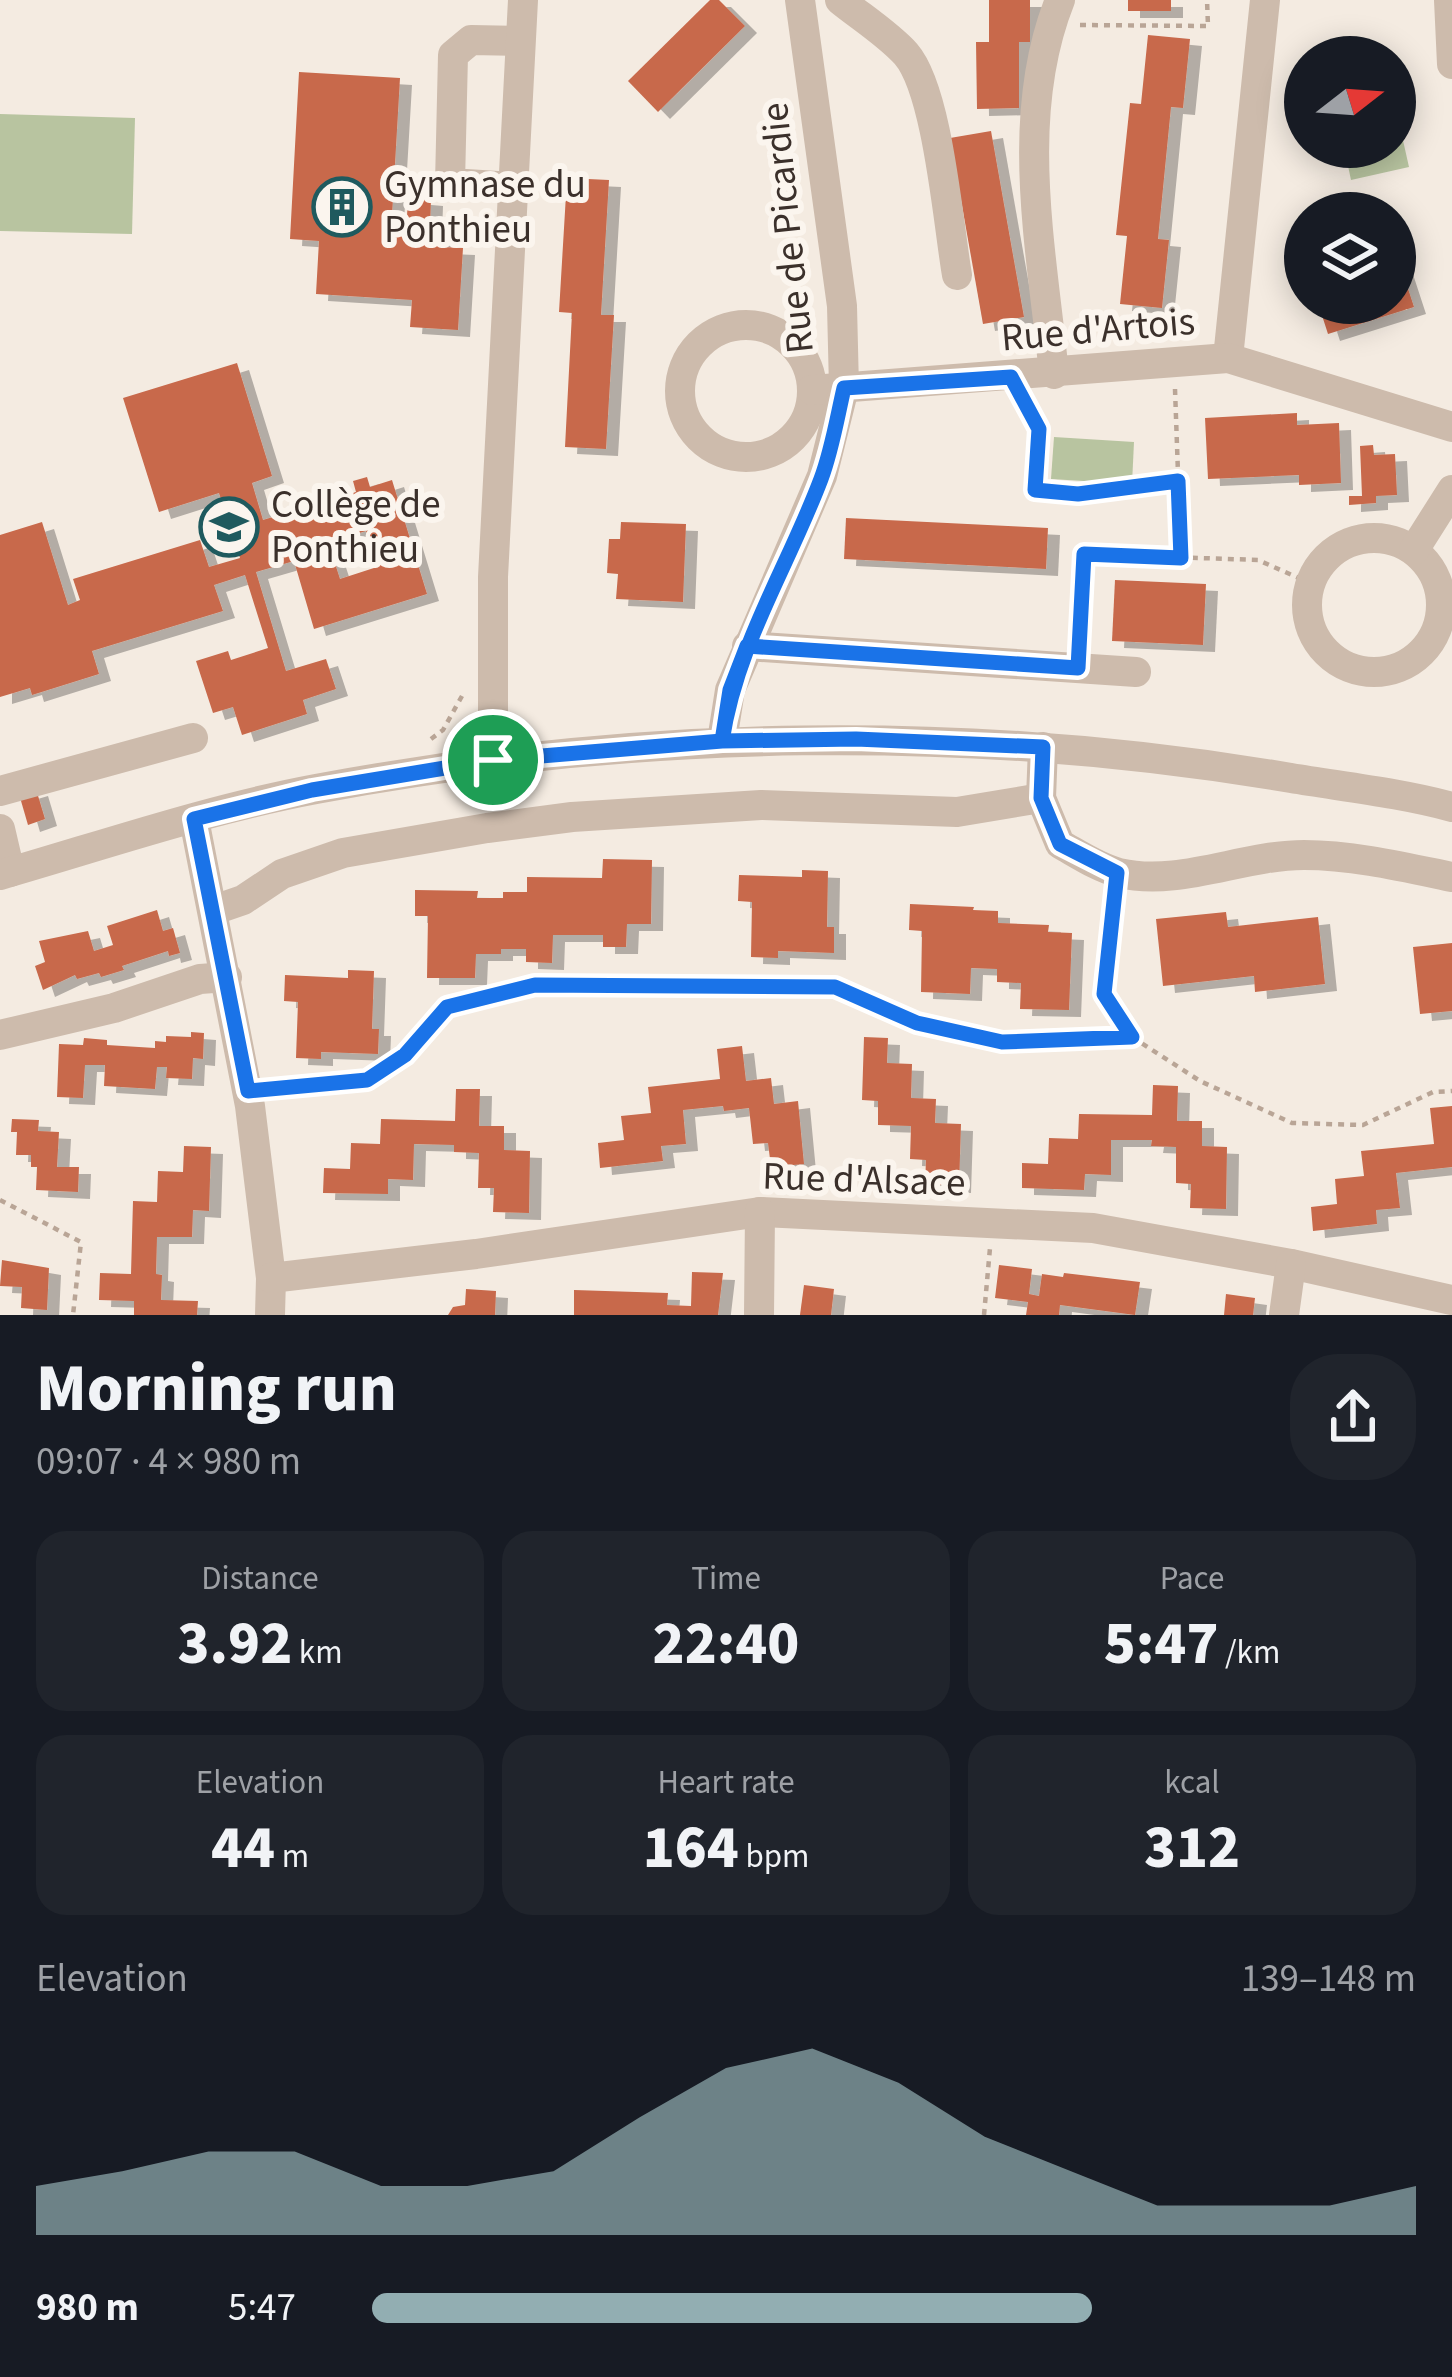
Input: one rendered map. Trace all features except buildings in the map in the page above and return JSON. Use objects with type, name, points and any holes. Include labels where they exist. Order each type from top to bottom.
[{"type":"street","points":[[493,760],[493,577],[523,0]]},
{"type":"street","name":"Rue de Picardie","points":[[722,741],[730,690],[822,476],[844,388],[842,306],[800,0]]},
{"type":"street","points":[[840,0],[906,54],[919,76],[957,275]]},
{"type":"street","points":[[1228,358],[1265,0]]},
{"type":"street","points":[[1449,0],[1452,64]]},
{"type":"street","points":[[1054,374],[1032,141],[1055,12]]},
{"type":"street","points":[[512,187],[450,183],[453,55],[470,40],[520,41]]},
{"type":"street","points":[[739,325],[761,326],[782,335],[808,368],[812,390],[809,412],[783,446],[763,455],[741,457],[720,452],[701,440],[680,402],[680,380],[700,342],[718,330],[739,325]]},
{"type":"street","name":"Rue d'Artois","points":[[812,390],[1228,358],[1452,427]]},
{"type":"street","points":[[1414,550],[1452,490]]},
{"type":"street","points":[[1354,540],[1396,541],[1414,550],[1430,567],[1441,612],[1435,634],[1421,653],[1402,666],[1380,672],[1357,670],[1335,660],[1319,644],[1306,604],[1310,583],[1319,564],[1354,540]]},
{"type":"street","points":[[747,646],[1136,671]]},
{"type":"street","points":[[0,791],[193,738]]},
{"type":"street","points":[[0,829],[5,873],[312,790],[493,760],[722,741],[856,739],[1043,747],[1221,765],[1452,807]]},
{"type":"street","points":[[1043,747],[1041,798],[1060,844],[1117,873],[1167,877],[1261,857],[1308,855],[1452,878]]},
{"type":"street","points":[[214,910],[243,900],[282,874],[343,853],[487,828],[572,817],[761,805],[957,812],[1041,798]]},
{"type":"street","points":[[194,819],[248,1091],[271,1278],[270,1315]]},
{"type":"street","points":[[0,1035],[114,1008],[200,979],[227,977]]},
{"type":"street","points":[[758,1315],[760,1212]]},
{"type":"street","name":"Rue d'Alsace","points":[[271,1278],[476,1254],[760,1212],[1093,1228],[1291,1264],[1452,1300]]},
{"type":"street","points":[[1284,1315],[1291,1264]]},
{"type":"path","points":[[1055,12],[1208,26],[1207,0]]},
{"type":"path","points":[[1174,361],[1181,558]]},
{"type":"path","points":[[1011,377],[1039,429],[1035,490],[1078,494],[1178,481]]},
{"type":"path","points":[[1078,668],[1084,554],[1258,560],[1310,583]]},
{"type":"path","points":[[1117,873],[1104,994],[1132,1037],[1200,1081],[1292,1123],[1363,1125],[1433,1092],[1452,1091]]},
{"type":"path","points":[[248,1091],[367,1080],[405,1055],[447,1007],[535,985],[835,987],[917,1023],[1002,1042],[1132,1037]]},
{"type":"path","points":[[0,1200],[81,1242],[73,1315]]},
{"type":"path","points":[[984,1315],[993,1225]]},
{"type":"green space","points":[[0,114],[135,118],[132,234],[0,231]]},
{"type":"green space","points":[[1348,168],[1405,168],[1351,180]]},
{"type":"green space","points":[[1054,437],[1134,442],[1132,484],[1051,479]]},
{"type":"place","name":"Gymnase du Ponthieu","points":[[342,207]]},
{"type":"place","name":"Collège de Ponthieu","points":[[229,527]]},
{"type":"route","points":[[493,760],[312,790],[194,819],[248,1091],[367,1080],[405,1055],[447,1007],[535,985],[835,987],[917,1023],[1002,1042],[1132,1037],[1104,994],[1117,873],[1060,844],[1041,798],[1043,747],[856,739],[722,741],[730,690],[747,646],[822,476],[844,388],[1011,377],[1039,429],[1035,490],[1078,494],[1178,481],[1181,558],[1084,554],[1078,668],[747,646],[730,690],[722,741],[493,760]]}]
